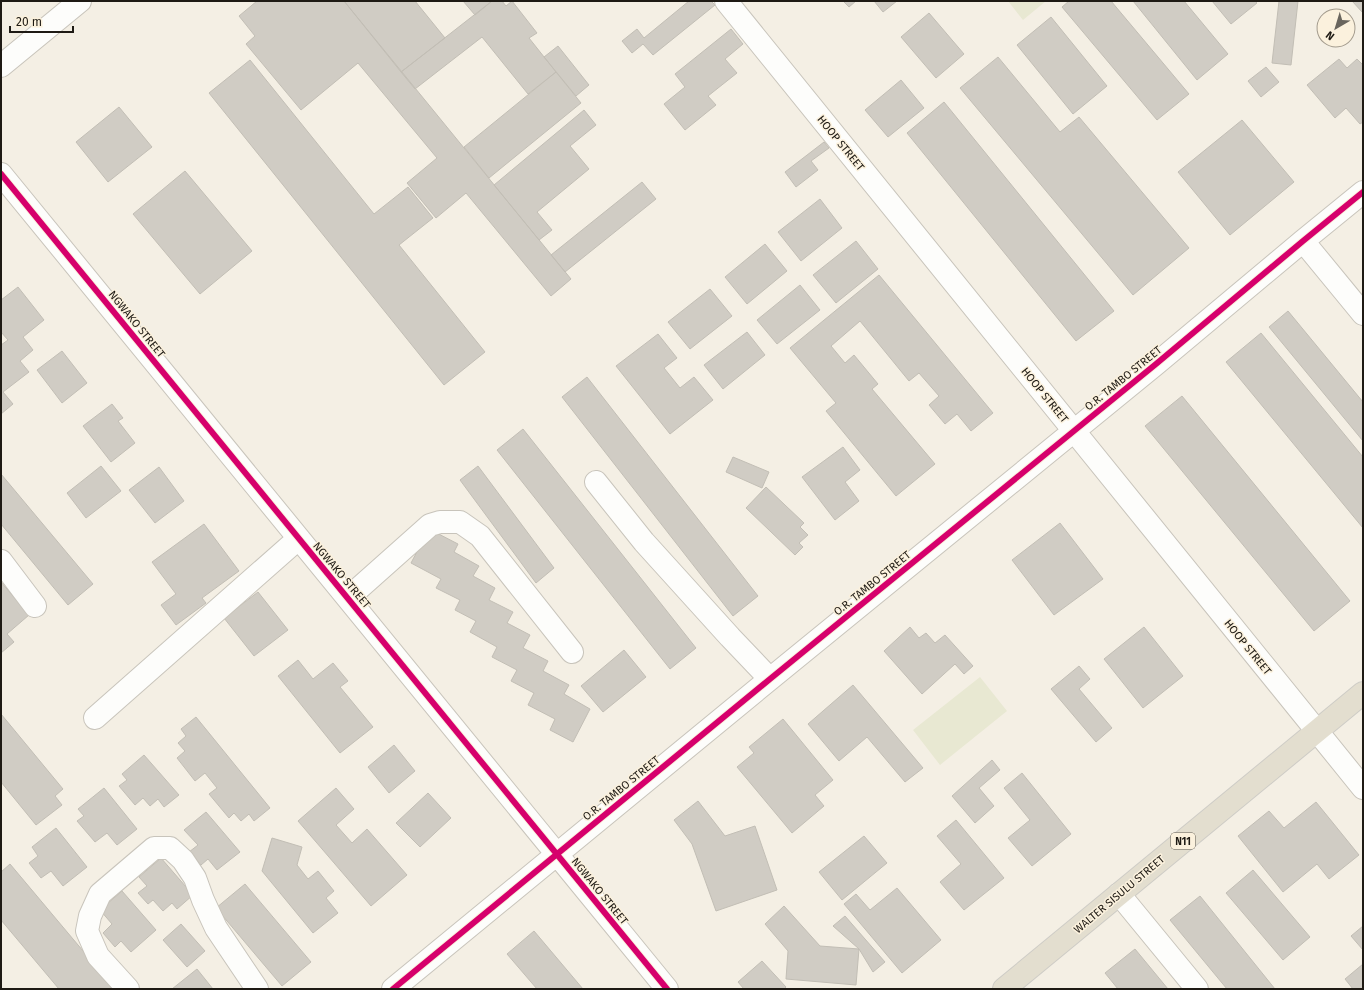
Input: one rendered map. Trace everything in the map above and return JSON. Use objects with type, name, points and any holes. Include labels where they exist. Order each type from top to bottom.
[{"type":"highway","name":"WALTER SISULU STREET","points":[[1008,988],[1119,894],[1363,693]]},
{"type":"street","points":[[1,66],[80,1]]},
{"type":"street","name":"HOOP STREET","points":[[726,1],[1363,788]]},
{"type":"street","name":"NGWAKO STREET","points":[[1,174],[667,989]]},
{"type":"street","name":"O.R. TAMBO STREET","points":[[393,989],[1156,364],[1363,192]]},
{"type":"street","points":[[1303,241],[1363,314]]},
{"type":"street","points":[[596,482],[644,542],[770,679]]},
{"type":"street","points":[[348,598],[430,525],[440,522],[460,522],[480,536],[572,652]]},
{"type":"street","points":[[95,718],[298,539]]},
{"type":"street","points":[[1,561],[35,606]]},
{"type":"street","points":[[128,989],[98,956],[87,931],[90,916],[100,894],[154,848],[170,848],[183,860],[195,878],[216,928],[257,989]]},
{"type":"street","points":[[1119,894],[1198,989]]},
{"type":"green space","points":[[1008,1],[1046,1],[1023,20]]},
{"type":"green space","points":[[980,677],[1007,711],[940,765],[913,730]]},
{"type":"building","points":[[257,1],[344,1],[571,279],[551,296],[466,193],[436,218],[407,183],[437,158],[358,63],[301,110],[246,44],[255,36],[239,16]]},
{"type":"building","points":[[344,1],[415,1],[445,38],[401,72]]},
{"type":"building","points":[[463,1],[492,1],[475,15]]},
{"type":"building","points":[[492,1],[502,1],[506,6],[512,1],[537,33],[529,38],[556,72],[528,94],[482,37],[415,89],[401,72]]},
{"type":"building","points":[[689,1],[711,1],[715,5],[653,55],[643,44],[632,53],[622,41],[637,29],[644,38]]},
{"type":"building","points":[[843,1],[856,1],[849,7]]},
{"type":"building","points":[[874,1],[897,1],[883,12]]},
{"type":"building","points":[[1069,1],[1111,1],[1189,94],[1157,120],[1062,7]]},
{"type":"building","points":[[1133,1],[1184,1],[1228,54],[1197,80]]},
{"type":"building","points":[[1212,1],[1255,1],[1257,3],[1231,24]]},
{"type":"building","points":[[1279,1],[1298,1],[1291,65],[1272,63]]},
{"type":"building","points":[[1352,1],[1363,1],[1363,13]]},
{"type":"building","points":[[929,13],[964,54],[936,78],[901,37]]},
{"type":"building","points":[[1051,17],[1107,86],[1073,114],[1017,45]]},
{"type":"building","points":[[731,29],[743,44],[725,59],[737,73],[708,96],[716,105],[685,130],[664,104],[685,87],[675,74]]},
{"type":"building","points":[[558,46],[589,85],[576,96],[544,57]]},
{"type":"building","points":[[998,57],[1060,132],[1079,117],[1189,248],[1133,295],[960,88]]},
{"type":"building","points":[[1339,59],[1347,68],[1357,59],[1363,65],[1363,122],[1360,124],[1346,108],[1335,118],[1307,85]]},
{"type":"building","points":[[250,60],[374,214],[408,187],[433,218],[399,245],[485,352],[444,385],[209,93]]},
{"type":"building","points":[[1266,67],[1279,82],[1261,97],[1248,81]]},
{"type":"building","points":[[556,72],[581,103],[489,178],[464,147]]},
{"type":"building","points":[[901,80],[924,108],[888,137],[865,110]]},
{"type":"building","points":[[944,102],[1114,311],[1076,341],[907,133]]},
{"type":"building","points":[[119,107],[152,147],[108,182],[76,142]]},
{"type":"building","points":[[584,110],[596,125],[570,146],[589,169],[537,212],[552,230],[539,240],[494,185]]},
{"type":"building","points":[[1242,120],[1294,182],[1230,235],[1178,172]]},
{"type":"building","points":[[824,142],[829,148],[811,161],[818,170],[796,187],[785,172]]},
{"type":"building","points":[[185,171],[252,251],[200,294],[133,214]]},
{"type":"building","points":[[642,182],[656,199],[565,272],[551,255]]},
{"type":"building","points":[[820,199],[842,228],[801,261],[778,232]]},
{"type":"building","points":[[856,241],[878,269],[836,303],[813,275]]},
{"type":"building","points":[[765,244],[787,271],[747,304],[725,277]]},
{"type":"building","points":[[879,275],[993,413],[971,431],[957,414],[945,424],[929,405],[939,396],[919,373],[909,381],[860,321],[831,346],[845,363],[854,355],[878,384],[872,389],[935,464],[896,496],[826,411],[836,403],[790,348]]},
{"type":"building","points":[[800,285],[820,310],[777,344],[757,320]]},
{"type":"building","points":[[18,287],[44,320],[23,337],[33,350],[20,361],[29,372],[3,392],[13,404],[1,414],[1,345],[8,340],[1,332],[1,300]]},
{"type":"building","points":[[710,289],[732,316],[690,349],[668,322]]},
{"type":"building","points":[[1288,311],[1363,402],[1363,441],[1269,327]]},
{"type":"building","points":[[747,332],[765,355],[723,389],[704,365]]},
{"type":"building","points":[[1261,333],[1363,457],[1363,528],[1226,362]]},
{"type":"building","points":[[658,334],[677,358],[664,368],[680,388],[694,377],[713,400],[670,434],[616,366]]},
{"type":"building","points":[[62,351],[87,383],[62,403],[37,370]]},
{"type":"building","points":[[587,377],[758,596],[733,616],[562,397]]},
{"type":"building","points":[[1182,396],[1350,601],[1314,631],[1145,426]]},
{"type":"building","points":[[112,404],[123,418],[118,421],[135,443],[111,462],[83,426]]},
{"type":"building","points":[[523,429],[696,648],[670,669],[497,450]]},
{"type":"building","points":[[843,447],[860,470],[845,482],[859,501],[835,520],[802,477]]},
{"type":"building","points":[[733,457],[769,472],[762,488],[726,472]]},
{"type":"building","points":[[101,466],[121,491],[86,518],[67,493]]},
{"type":"building","points":[[478,466],[554,568],[536,583],[460,480]]},
{"type":"building","points":[[159,467],[184,501],[155,523],[129,490]]},
{"type":"building","points":[[1,474],[93,584],[68,605],[1,524]]},
{"type":"building","points":[[766,487],[804,523],[800,527],[808,535],[799,543],[803,547],[795,555],[746,508]]},
{"type":"building","points":[[1060,523],[1103,579],[1054,615],[1012,560]]},
{"type":"building","points":[[204,524],[239,571],[202,598],[206,603],[176,625],[161,605],[176,594],[152,562]]},
{"type":"building","points":[[429,529],[458,544],[454,552],[479,566],[473,576],[495,588],[489,600],[513,612],[507,623],[530,635],[523,648],[548,661],[543,671],[569,685],[564,694],[590,709],[573,742],[550,730],[555,719],[528,705],[534,693],[511,681],[517,670],[492,657],[497,647],[470,632],[476,621],[455,610],[460,600],[436,588],[441,579],[411,563]]},
{"type":"building","points":[[1,582],[29,615],[7,634],[14,642],[1,653]]},
{"type":"building","points":[[258,592],[288,630],[254,656],[224,618]]},
{"type":"building","points":[[910,627],[919,638],[926,633],[935,643],[945,635],[973,666],[964,674],[955,664],[922,694],[884,651]]},
{"type":"building","points":[[1144,627],[1183,676],[1143,708],[1104,659]]},
{"type":"building","points":[[624,650],[646,677],[603,712],[581,686]]},
{"type":"building","points":[[298,660],[313,679],[333,663],[348,681],[340,687],[373,727],[340,753],[278,676]]},
{"type":"building","points":[[1079,666],[1090,679],[1079,689],[1112,728],[1096,742],[1051,689]]},
{"type":"building","points":[[853,685],[923,768],[905,782],[867,737],[839,761],[808,724]]},
{"type":"building","points":[[1,714],[63,789],[55,796],[62,805],[36,825],[1,782]]},
{"type":"building","points":[[196,717],[270,808],[254,821],[249,814],[241,821],[234,813],[229,818],[209,794],[217,788],[205,773],[195,781],[177,758],[185,751],[178,743],[186,736],[181,729]]},
{"type":"building","points":[[783,719],[833,780],[815,795],[824,806],[792,833],[737,767],[754,753],[749,747]]},
{"type":"building","points":[[394,745],[415,771],[389,793],[368,767]]},
{"type":"building","points":[[144,755],[179,795],[164,807],[158,799],[150,806],[143,798],[135,805],[119,786],[127,780],[122,774]]},
{"type":"building","points":[[992,760],[1000,770],[979,788],[994,806],[975,823],[952,796]]},
{"type":"building","points":[[1022,773],[1071,834],[1032,866],[1008,838],[1030,820],[1004,788]]},
{"type":"building","points":[[104,788],[137,829],[117,845],[107,833],[95,842],[77,821],[84,816],[78,809]]},
{"type":"building","points":[[336,788],[354,809],[336,825],[352,843],[367,829],[407,875],[371,906],[298,821]]},
{"type":"building","points":[[428,793],[451,818],[420,847],[396,823]]},
{"type":"building","points":[[698,801],[725,836],[755,826],[777,890],[716,911],[692,844],[674,820]]},
{"type":"building","points":[[1316,802],[1359,855],[1329,879],[1317,864],[1283,892],[1238,836],[1269,811],[1284,828]]},
{"type":"building","points":[[206,812],[240,852],[217,870],[208,859],[201,865],[189,852],[198,845],[184,830]]},
{"type":"building","points":[[956,820],[1004,878],[964,910],[940,882],[961,864],[937,836]]},
{"type":"building","points":[[56,828],[87,867],[63,886],[51,871],[41,878],[29,863],[38,856],[32,847]]},
{"type":"building","points":[[864,836],[887,863],[842,900],[819,872]]},
{"type":"building","points":[[272,838],[302,847],[297,865],[308,879],[318,871],[334,891],[326,898],[338,913],[313,933],[262,871]]},
{"type":"building","points":[[161,858],[193,895],[177,909],[172,903],[163,911],[153,900],[148,904],[138,893],[147,886],[139,877]]},
{"type":"building","points":[[10,864],[115,989],[59,989],[1,920],[1,872]]},
{"type":"building","points":[[1253,870],[1310,937],[1283,960],[1226,893]]},
{"type":"building","points":[[245,884],[311,962],[282,986],[216,908]]},
{"type":"building","points":[[897,888],[941,940],[902,973],[844,904],[856,894],[870,910]]},
{"type":"building","points":[[122,891],[156,930],[131,952],[121,941],[115,947],[103,933],[112,924],[100,910]]},
{"type":"building","points":[[1200,896],[1275,989],[1227,989],[1170,920]]},
{"type":"building","points":[[784,906],[820,946],[859,949],[856,985],[786,979],[788,951],[765,924]]},
{"type":"building","points":[[845,916],[885,962],[873,972],[859,949],[833,926]]},
{"type":"building","points":[[181,924],[205,951],[187,967],[163,940]]},
{"type":"building","points":[[1363,926],[1363,950],[1351,936]]},
{"type":"building","points":[[534,931],[583,989],[537,989],[507,954]]},
{"type":"building","points":[[1135,949],[1168,989],[1118,989],[1105,973]]},
{"type":"building","points":[[762,961],[786,987],[784,989],[744,989],[738,982]]},
{"type":"building","points":[[1363,964],[1363,989],[1353,989],[1345,979]]},
{"type":"building","points":[[197,969],[213,989],[172,989]]},
{"type":"cycle path","points":[[1,174],[667,989]]},
{"type":"cycle path","points":[[393,989],[1156,364],[1363,192]]}]
